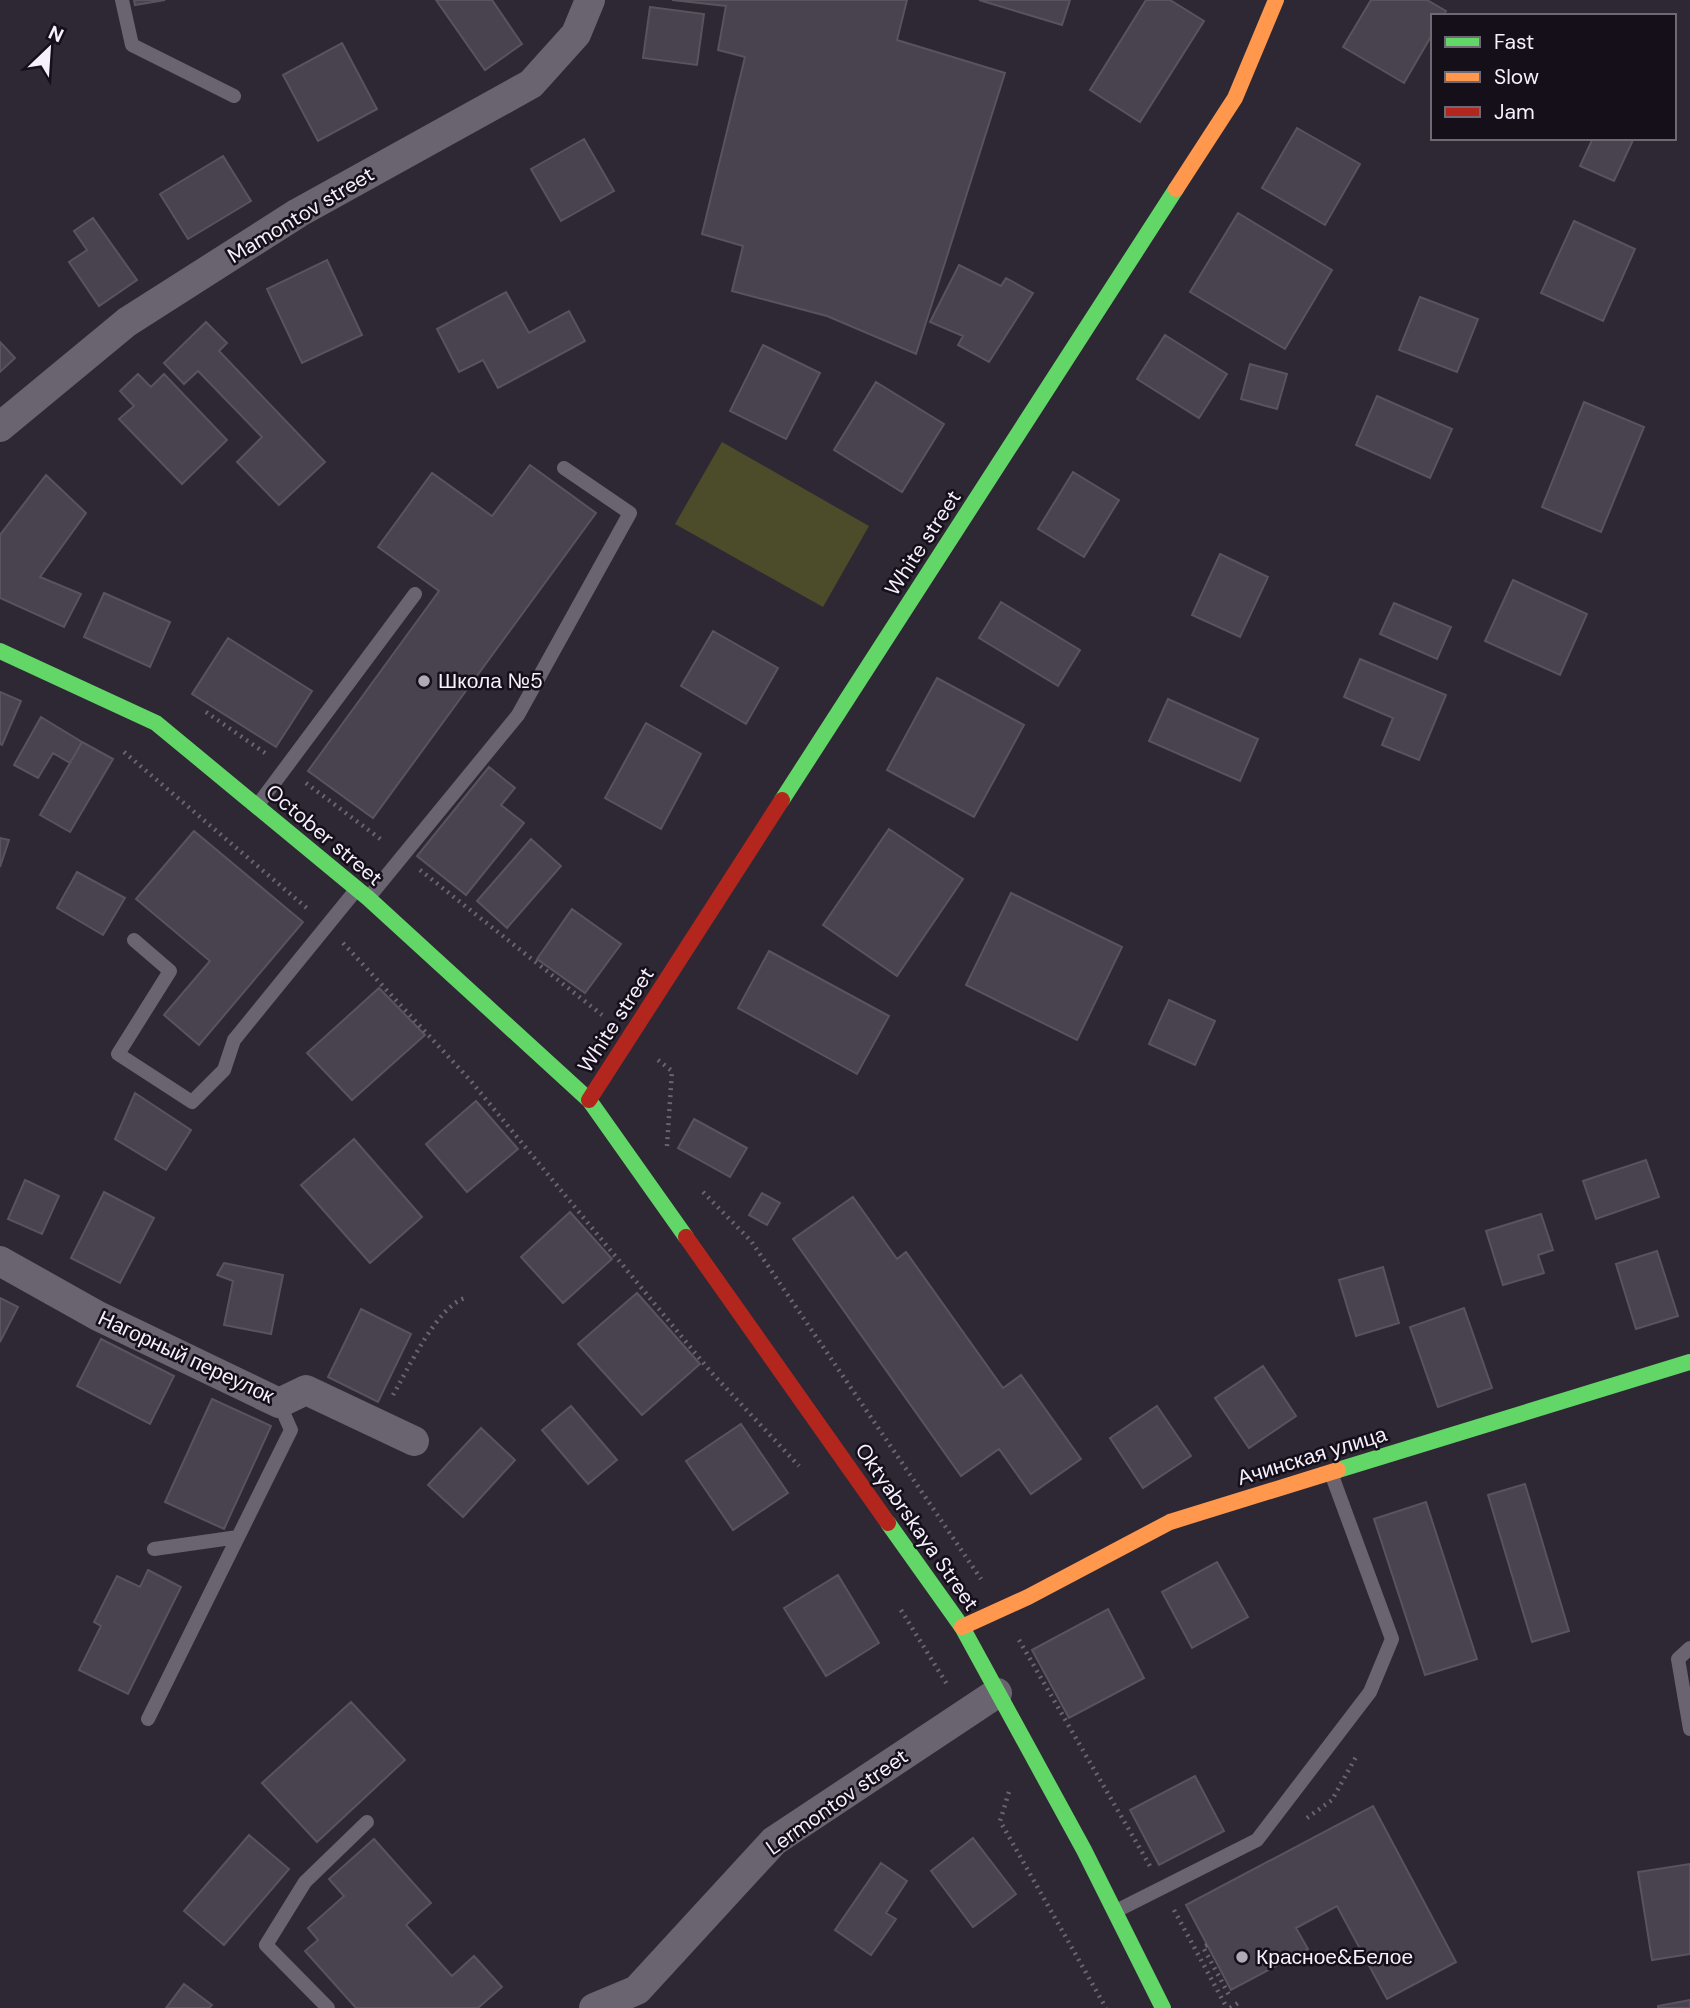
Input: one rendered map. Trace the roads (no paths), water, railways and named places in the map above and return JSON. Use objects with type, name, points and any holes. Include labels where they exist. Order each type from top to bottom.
[{"type":"street","name":"Mamontov street","points":[[0,427],[127,322],[298,213],[531,84],[576,34],[590,0]]},
{"type":"street","name":"White street","points":[[589,1100],[1235,97],[1268,26],[1276,0]]},
{"type":"street","name":"October street","points":[[0,651],[156,723],[363,894],[589,1100]]},
{"type":"street","name":"Oktyabrskaya Street","points":[[589,1100],[962,1627],[1084,1850],[1163,2008]]},
{"type":"street","name":"Нагорный переулок","points":[[0,1261],[98,1317],[279,1403],[306,1390],[414,1441]]},
{"type":"street","name":"Ачинская улица","points":[[962,1627],[1028,1597],[1170,1522],[1690,1362]]},
{"type":"street","name":"Lermontov street","points":[[594,2008],[637,1990],[774,1841],[997,1693]]},
{"type":"lane","points":[[122,0],[132,45],[234,96]]},
{"type":"lane","points":[[134,940],[170,971],[118,1054],[192,1102],[223,1070],[234,1040],[327,926],[403,856],[518,715],[630,513],[565,468]]},
{"type":"lane","points":[[257,806],[415,594]]},
{"type":"lane","points":[[148,1719],[291,1430],[279,1403]]},
{"type":"lane","points":[[1115,1912],[1257,1840],[1370,1692],[1392,1639],[1331,1472]]},
{"type":"lane","points":[[154,1549],[238,1537]]},
{"type":"lane","points":[[1690,1648],[1678,1659],[1690,1728]]},
{"type":"lane","points":[[328,2008],[266,1945],[305,1882],[368,1822]]},
{"type":"place","name":"Школа №5","points":[[424,681]]},
{"type":"place","name":"Красное&Белое","points":[[1242,1957]]}]
